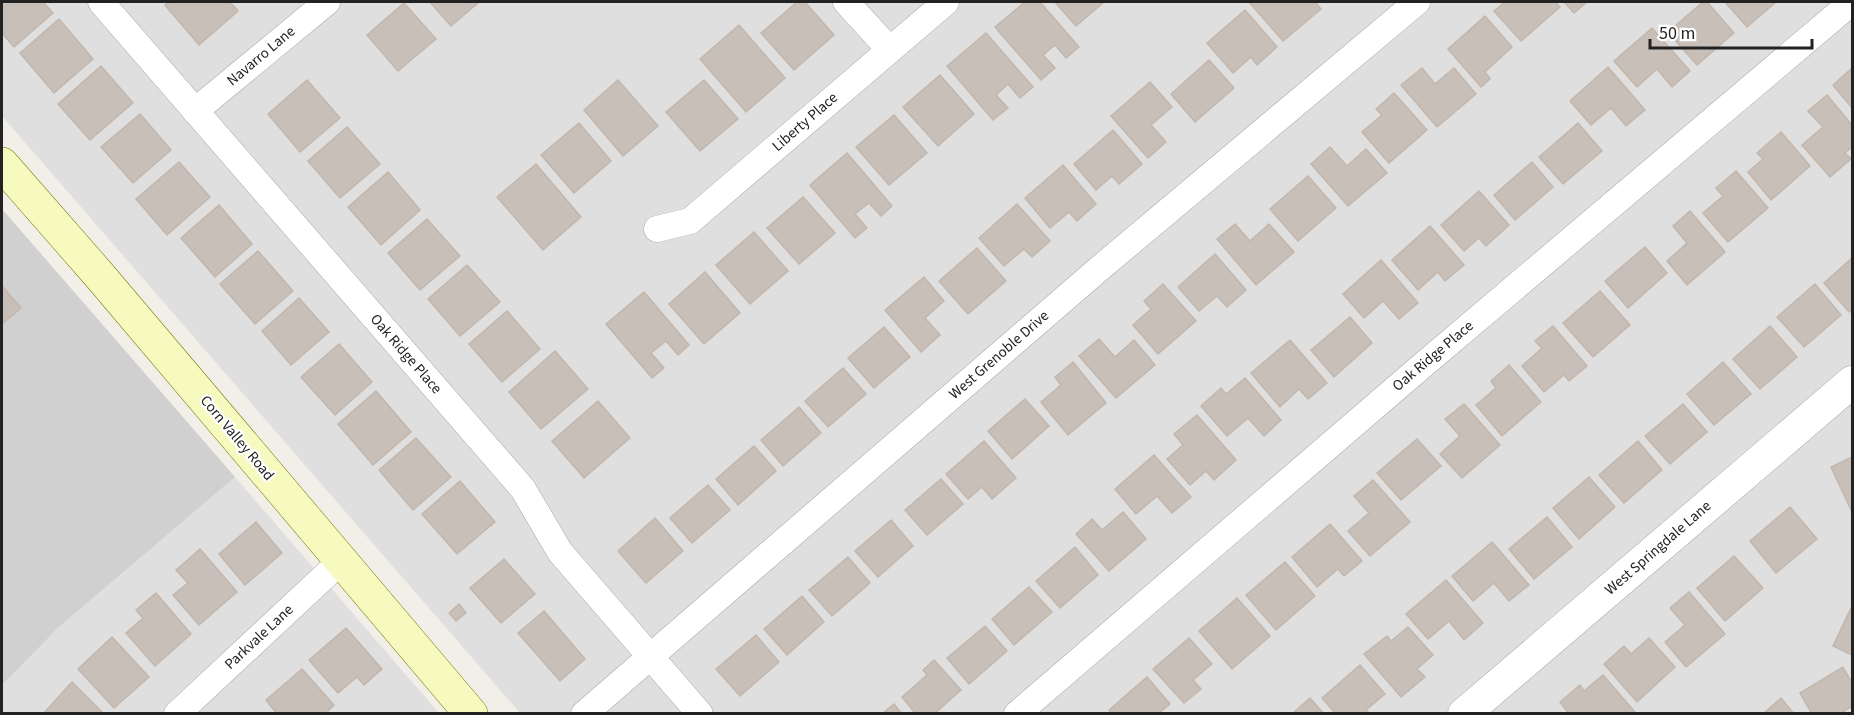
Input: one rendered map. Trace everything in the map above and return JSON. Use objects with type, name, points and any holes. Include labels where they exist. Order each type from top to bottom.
[{"type":"main road","name":"Corn Valley Road","points":[[2,165],[100,276],[471,714]]},
{"type":"street","name":"Oak Ridge Place","points":[[101,2],[523,489],[560,552],[700,714]]},
{"type":"street","name":"Navarro Lane","points":[[195,111],[327,2]]},
{"type":"street","points":[[846,2],[890,50]]},
{"type":"street","name":"Liberty Place","points":[[657,228],[690,221],[946,2]]},
{"type":"street","name":"West Grenoble Drive","points":[[584,714],[1100,268],[1417,2]]},
{"type":"street","name":"Oak Ridge Place","points":[[1017,714],[1432,357],[1852,2]]},
{"type":"street","name":"West Springdale Lane","points":[[1464,714],[1852,382]]},
{"type":"street","name":"Parkvale Lane","points":[[177,714],[341,561]]},
{"type":"shaded area","points":[[2,2],[1852,2],[1852,713],[520,713],[2,116]]},
{"type":"shaded area","points":[[2,209],[235,477],[59,627],[2,685]]},
{"type":"shaded area","points":[[235,477],[439,713],[2,714],[2,685],[59,627]]},
{"type":"building","points":[[2,2],[43,2],[53,13],[14,47],[2,33]]},
{"type":"building","points":[[169,2],[230,2],[238,11],[199,45],[165,5]]},
{"type":"building","points":[[430,2],[479,2],[451,26]]},
{"type":"building","points":[[797,2],[805,2],[834,35],[794,70],[761,33]]},
{"type":"building","points":[[1025,2],[1040,2],[1079,47],[1066,58],[1055,45],[1043,55],[1055,68],[1041,80],[995,27]]},
{"type":"building","points":[[1055,2],[1104,2],[1076,26]]},
{"type":"building","points":[[1249,2],[1315,2],[1321,9],[1283,41]]},
{"type":"building","points":[[1505,2],[1555,2],[1560,7],[1521,41],[1494,11]]},
{"type":"building","points":[[1564,2],[1587,2],[1574,13]]},
{"type":"building","points":[[1703,2],[1707,2],[1734,33],[1697,65],[1668,32]]},
{"type":"building","points":[[1725,2],[1776,2],[1747,27]]},
{"type":"building","points":[[404,3],[436,39],[398,71],[367,35]]},
{"type":"building","points":[[1245,10],[1277,47],[1257,65],[1251,57],[1233,73],[1207,43]]},
{"type":"building","points":[[1485,16],[1512,47],[1485,72],[1490,79],[1481,87],[1448,49]]},
{"type":"building","points":[[59,19],[93,59],[54,93],[20,53]]},
{"type":"building","points":[[739,25],[785,78],[746,112],[700,59]]},
{"type":"building","points":[[1652,28],[1690,71],[1672,87],[1657,69],[1637,87],[1614,61]]},
{"type":"building","points":[[986,33],[1033,87],[1020,98],[1008,84],[996,95],[1008,108],[993,120],[947,66]]},
{"type":"building","points":[[1209,60],[1234,88],[1195,122],[1171,94]]},
{"type":"building","points":[[101,66],[133,103],[90,140],[58,104]]},
{"type":"building","points":[[1608,67],[1645,110],[1626,126],[1611,108],[1591,125],[1570,101]]},
{"type":"building","points":[[1422,68],[1435,84],[1454,68],[1476,94],[1437,127],[1401,85]]},
{"type":"building","points":[[1852,68],[1852,108],[1833,85]]},
{"type":"building","points":[[940,75],[974,114],[938,146],[903,107]]},
{"type":"building","points":[[307,80],[340,118],[300,152],[268,114]]},
{"type":"building","points":[[618,80],[658,126],[623,156],[584,110]]},
{"type":"building","points":[[704,80],[738,119],[700,151],[666,112]]},
{"type":"building","points":[[1150,82],[1172,107],[1151,125],[1166,142],[1148,158],[1111,116]]},
{"type":"building","points":[[1394,93],[1427,130],[1389,163],[1362,132],[1382,115],[1376,109]]},
{"type":"building","points":[[1827,95],[1852,125],[1852,147],[1845,153],[1851,159],[1830,177],[1802,145],[1823,127],[1808,111]]},
{"type":"building","points":[[140,114],[171,150],[133,183],[101,147]]},
{"type":"building","points":[[894,115],[927,153],[889,185],[856,147]]},
{"type":"building","points":[[579,123],[611,161],[574,193],[541,155]]},
{"type":"building","points":[[1578,123],[1602,151],[1563,184],[1539,157]]},
{"type":"building","points":[[347,127],[380,164],[340,198],[308,161]]},
{"type":"building","points":[[1113,130],[1142,164],[1119,184],[1112,176],[1096,190],[1074,164]]},
{"type":"building","points":[[1781,132],[1810,166],[1771,200],[1748,172],[1763,159],[1757,153]]},
{"type":"building","points":[[1330,147],[1347,166],[1366,149],[1387,173],[1348,206],[1311,164]]},
{"type":"building","points":[[847,153],[892,206],[881,216],[869,203],[855,214],[867,228],[855,238],[810,185]]},
{"type":"building","points":[[179,162],[210,197],[167,235],[136,199]]},
{"type":"building","points":[[1532,162],[1553,187],[1515,220],[1494,195]]},
{"type":"building","points":[[536,164],[581,217],[543,250],[497,197]]},
{"type":"building","points":[[1063,165],[1096,204],[1077,221],[1069,212],[1050,228],[1025,198]]},
{"type":"building","points":[[1736,171],[1768,208],[1728,242],[1703,213],[1723,196],[1716,188]]},
{"type":"building","points":[[388,172],[420,210],[381,245],[348,207]]},
{"type":"building","points":[[1308,176],[1336,208],[1298,241],[1270,209]]},
{"type":"building","points":[[1479,191],[1509,225],[1486,246],[1479,238],[1464,251],[1441,225]]},
{"type":"building","points":[[803,197],[835,233],[799,264],[767,228]]},
{"type":"building","points":[[1017,204],[1050,241],[1032,257],[1024,249],[1004,266],[979,238]]},
{"type":"building","points":[[219,205],[252,244],[215,277],[181,238]]},
{"type":"building","points":[[1690,211],[1725,252],[1687,285],[1667,261],[1687,243],[1673,226]]},
{"type":"building","points":[[427,219],[460,256],[420,290],[388,253]]},
{"type":"building","points":[[1235,224],[1250,241],[1269,224],[1294,252],[1256,285],[1217,239]]},
{"type":"building","points":[[1430,226],[1464,265],[1445,281],[1438,272],[1418,290],[1392,260]]},
{"type":"building","points":[[754,232],[788,271],[750,304],[716,265]]},
{"type":"building","points":[[1645,247],[1667,273],[1628,308],[1605,281]]},
{"type":"building","points":[[977,248],[1006,281],[968,314],[939,281]]},
{"type":"building","points":[[258,251],[293,291],[255,324],[220,284]]},
{"type":"building","points":[[1215,254],[1246,290],[1227,307],[1217,296],[1199,311],[1178,287]]},
{"type":"building","points":[[1852,258],[1852,309],[1849,312],[1824,283]]},
{"type":"building","points":[[1381,260],[1418,303],[1399,319],[1383,301],[1364,318],[1343,294]]},
{"type":"building","points":[[467,265],[500,302],[460,336],[428,299]]},
{"type":"building","points":[[705,272],[740,313],[704,344],[669,304]]},
{"type":"building","points":[[924,277],[944,301],[925,318],[940,335],[921,352],[885,310]]},
{"type":"building","points":[[1163,284],[1196,321],[1158,354],[1133,325],[1151,309],[1144,301]]},
{"type":"building","points":[[1815,284],[1841,315],[1804,347],[1777,317]]},
{"type":"building","points":[[2,286],[21,308],[2,324]]},
{"type":"building","points":[[1600,291],[1630,325],[1593,357],[1563,323]]},
{"type":"building","points":[[644,292],[689,345],[678,355],[666,341],[651,353],[664,368],[652,378],[606,324]]},
{"type":"building","points":[[299,298],[329,332],[291,365],[262,331]]},
{"type":"building","points":[[507,311],[540,349],[502,382],[469,344]]},
{"type":"building","points":[[1350,317],[1372,343],[1334,377],[1311,350]]},
{"type":"building","points":[[1553,326],[1587,366],[1569,381],[1564,375],[1544,392],[1522,366],[1542,348],[1535,341]]},
{"type":"building","points":[[1770,326],[1797,357],[1760,389],[1733,359]]},
{"type":"building","points":[[884,327],[910,357],[874,388],[848,358]]},
{"type":"building","points":[[1099,339],[1115,357],[1134,340],[1155,365],[1116,398],[1079,356]]},
{"type":"building","points":[[1290,340],[1327,383],[1308,399],[1299,389],[1280,407],[1251,373]]},
{"type":"building","points":[[339,344],[372,382],[335,415],[301,377]]},
{"type":"building","points":[[555,351],[588,389],[541,429],[509,392]]},
{"type":"building","points":[[1073,362],[1106,403],[1068,435],[1041,402],[1061,385],[1055,377]]},
{"type":"building","points":[[1723,362],[1751,394],[1714,425],[1687,394]]},
{"type":"building","points":[[1509,365],[1541,402],[1502,436],[1476,405],[1496,388],[1491,381]]},
{"type":"building","points":[[843,368],[866,394],[828,427],[805,401]]},
{"type":"building","points":[[1245,378],[1281,420],[1264,436],[1248,418],[1227,436],[1201,406],[1221,388],[1226,394]]},
{"type":"building","points":[[376,391],[411,432],[373,465],[338,424]]},
{"type":"building","points":[[1025,399],[1049,426],[1012,459],[988,431]]},
{"type":"building","points":[[598,401],[630,438],[584,478],[552,441]]},
{"type":"building","points":[[1464,404],[1500,445],[1462,478],[1440,454],[1460,436],[1445,419]]},
{"type":"building","points":[[1683,404],[1707,432],[1670,464],[1645,436]]},
{"type":"building","points":[[799,407],[821,433],[783,466],[761,440]]},
{"type":"building","points":[[1197,415],[1236,460],[1214,480],[1206,471],[1190,485],[1167,459],[1183,445],[1174,434]]},
{"type":"building","points":[[416,438],[451,477],[413,510],[379,470]]},
{"type":"building","points":[[1417,439],[1441,466],[1401,500],[1377,473]]},
{"type":"building","points":[[984,441],[1016,478],[992,499],[982,487],[968,499],[946,474]]},
{"type":"building","points":[[1638,441],[1662,470],[1624,503],[1599,475]]},
{"type":"building","points":[[754,446],[776,471],[738,505],[716,479]]},
{"type":"building","points":[[1154,455],[1191,497],[1172,513],[1157,496],[1136,514],[1115,489]]},
{"type":"building","points":[[1852,457],[1852,512],[1831,467]]},
{"type":"building","points":[[1589,477],[1615,507],[1579,539],[1553,508]]},
{"type":"building","points":[[941,479],[963,504],[927,535],[905,510]]},
{"type":"building","points":[[1373,480],[1410,522],[1370,556],[1348,531],[1369,513],[1354,496]]},
{"type":"building","points":[[460,481],[495,522],[457,554],[422,514]]},
{"type":"building","points":[[708,485],[730,510],[692,543],[670,518]]},
{"type":"building","points":[[1790,507],[1817,539],[1776,573],[1750,541]]},
{"type":"building","points":[[1123,512],[1146,539],[1109,571],[1076,534],[1092,519],[1102,530]]},
{"type":"building","points":[[1547,517],[1572,547],[1534,579],[1509,549]]},
{"type":"building","points":[[655,518],[683,551],[646,583],[618,551]]},
{"type":"building","points":[[891,520],[913,546],[878,577],[855,551]]},
{"type":"building","points":[[256,522],[282,553],[245,585],[219,554]]},
{"type":"building","points":[[1330,524],[1362,561],[1344,576],[1338,569],[1317,587],[1292,557]]},
{"type":"building","points":[[1492,542],[1529,585],[1509,601],[1494,583],[1473,601],[1452,576]]},
{"type":"building","points":[[1075,547],[1098,575],[1060,608],[1036,581]]},
{"type":"building","points":[[200,549],[237,592],[199,625],[173,595],[188,583],[176,570]]},
{"type":"building","points":[[1734,556],[1763,588],[1725,621],[1697,588]]},
{"type":"building","points":[[848,557],[870,583],[832,616],[809,590]]},
{"type":"building","points":[[504,559],[535,594],[501,623],[470,588]]},
{"type":"building","points":[[1285,562],[1315,596],[1276,630],[1246,595]]},
{"type":"building","points":[[1446,580],[1483,623],[1464,640],[1449,621],[1428,639],[1406,614]]},
{"type":"building","points":[[1029,587],[1052,612],[1014,645],[992,619]]},
{"type":"building","points":[[1689,592],[1725,634],[1686,667],[1665,642],[1685,625],[1670,608]]},
{"type":"building","points":[[156,593],[191,634],[155,666],[126,633],[143,618],[136,610]]},
{"type":"building","points":[[802,596],[824,622],[787,655],[764,629]]},
{"type":"building","points":[[1237,598],[1270,636],[1232,669],[1199,631]]},
{"type":"building","points":[[459,604],[466,613],[456,621],[449,613]]},
{"type":"building","points":[[1852,606],[1852,655],[1833,646]]},
{"type":"building","points":[[544,611],[585,659],[560,681],[518,633]]},
{"type":"building","points":[[985,626],[1007,651],[969,684],[947,658]]},
{"type":"building","points":[[1408,627],[1433,655],[1417,669],[1425,677],[1401,697],[1364,654],[1387,636],[1391,641]]},
{"type":"building","points":[[346,628],[382,669],[364,685],[357,677],[338,693],[309,660]]},
{"type":"building","points":[[756,635],[779,662],[740,696],[716,669]]},
{"type":"building","points":[[112,637],[149,677],[114,708],[78,669]]},
{"type":"building","points":[[1189,638],[1212,664],[1193,680],[1201,689],[1184,703],[1153,669]]},
{"type":"building","points":[[1649,638],[1675,667],[1637,702],[1604,664],[1624,646],[1631,654]]},
{"type":"building","points":[[934,660],[961,690],[934,714],[916,714],[902,697],[927,675],[923,670]]},
{"type":"building","points":[[1360,665],[1385,694],[1366,710],[1370,714],[1336,714],[1322,698]]},
{"type":"building","points":[[1843,667],[1852,683],[1852,706],[1840,714],[1812,714],[1800,693]]},
{"type":"building","points":[[302,669],[334,705],[325,714],[277,714],[266,700]]},
{"type":"building","points":[[1603,675],[1635,712],[1569,714],[1560,702],[1580,685],[1584,691]]},
{"type":"building","points":[[1147,677],[1170,704],[1158,714],[1112,714],[1109,710]]},
{"type":"building","points":[[72,682],[104,714],[43,714]]},
{"type":"building","points":[[1310,698],[1324,714],[1292,714]]},
{"type":"building","points":[[1781,698],[1794,714],[1763,714]]},
{"type":"building","points":[[894,704],[902,714],[882,714]]}]
